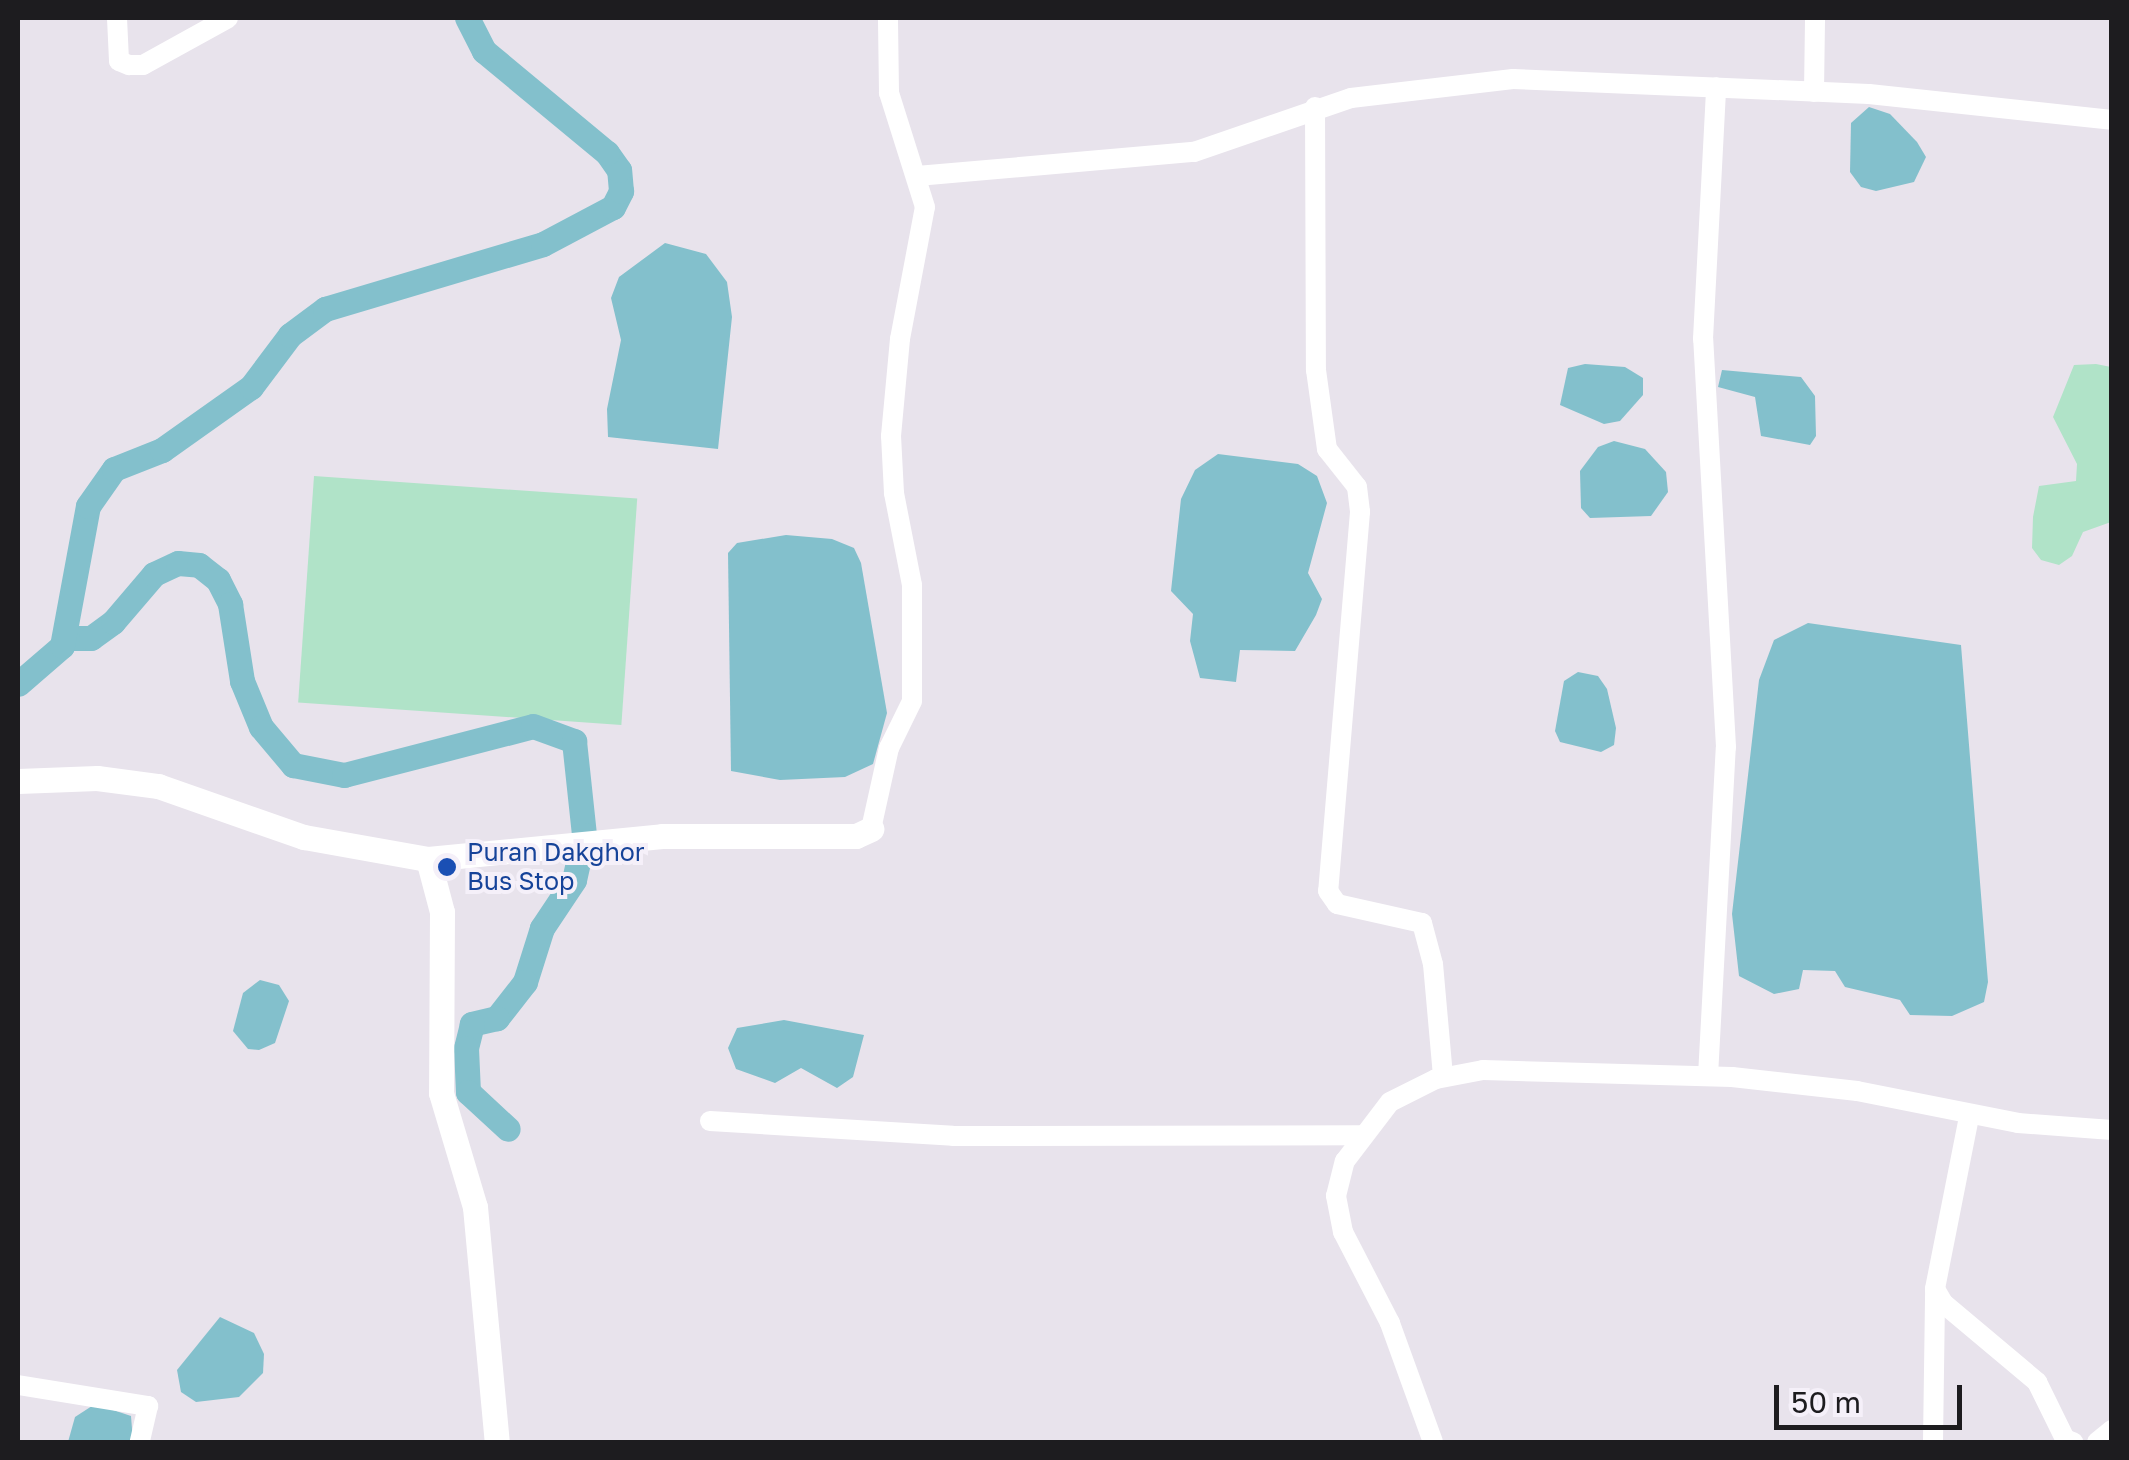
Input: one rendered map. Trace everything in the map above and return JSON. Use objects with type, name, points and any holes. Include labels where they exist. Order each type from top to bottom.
[{"type":"street","points":[[117,18],[119,60],[142,65],[228,18]]},
{"type":"street","points":[[18,781],[97,778],[158,786],[304,837],[428,859],[690,835],[856,836],[871,829],[890,748],[912,701],[912,584],[894,493],[891,436],[900,338],[924,234],[917,176],[894,119],[884,66],[888,18]]},
{"type":"street","points":[[1814,92],[1815,18]]},
{"type":"street","points":[[917,176],[1194,152],[1315,107],[1514,80],[1814,92],[2112,120]]},
{"type":"street","points":[[1708,1076],[1726,747],[1703,339],[1716,87]]},
{"type":"street","points":[[1315,107],[1316,370],[1328,449],[1357,486],[1360,512],[1328,891],[1338,904],[1422,923],[1433,964],[1443,1077]]},
{"type":"street","points":[[428,859],[442,912],[441,1093],[475,1207],[497,1442]]},
{"type":"street","points":[[1433,1442],[1390,1323],[1342,1232],[1336,1196],[1345,1161],[1390,1102],[1443,1077],[1482,1070],[1708,1076],[2112,1130]]},
{"type":"street","points":[[710,1121],[953,1136],[1362,1135]]},
{"type":"street","points":[[1933,1442],[1936,1289],[1968,1122]]},
{"type":"street","points":[[1936,1289],[1943,1303],[2037,1382],[2064,1439],[2073,1442]]},
{"type":"street","points":[[18,1385],[148,1406],[140,1442]]},
{"type":"street","points":[[2096,1442],[2112,1430]]},
{"type":"green space","points":[[2074,365],[2111,367],[2111,522],[2083,532],[2072,556],[2059,565],[2041,560],[2032,548],[2033,517],[2039,486],[2076,481],[2077,464],[2053,417]]},
{"type":"green space","points":[[314,476],[637,499],[621,725],[298,702]]},
{"type":"water","points":[[1869,107],[1890,114],[1926,157],[1914,182],[1876,191],[1861,187],[1850,172],[1851,123]]},
{"type":"water","points":[[665,243],[706,254],[727,282],[732,317],[718,449],[608,437],[607,409],[621,340],[611,298],[619,277]]},
{"type":"water","points":[[1585,364],[1625,367],[1643,378],[1643,395],[1620,421],[1604,424],[1560,405],[1568,368]]},
{"type":"water","points":[[1722,370],[1801,377],[1815,396],[1816,436],[1810,445],[1761,436],[1755,397],[1718,387]]},
{"type":"water","points":[[1614,441],[1645,449],[1666,472],[1668,492],[1651,516],[1590,518],[1581,508],[1580,471],[1598,447]]},
{"type":"water","points":[[1218,454],[1298,464],[1317,476],[1327,503],[1308,573],[1322,599],[1316,615],[1295,651],[1240,650],[1236,682],[1200,678],[1190,641],[1193,614],[1171,591],[1181,499],[1195,470]]},
{"type":"water","points":[[786,535],[832,539],[854,548],[861,563],[887,713],[873,764],[845,777],[780,780],[731,771],[728,553],[737,543]]},
{"type":"water","points":[[1808,623],[1961,645],[1988,982],[1984,1002],[1952,1016],[1910,1015],[1900,1000],[1845,987],[1835,971],[1803,970],[1799,989],[1774,994],[1739,976],[1732,914],[1759,680],[1774,640]]},
{"type":"water","points":[[1578,672],[1598,676],[1607,689],[1616,728],[1614,745],[1601,752],[1560,742],[1555,731],[1564,681]]},
{"type":"water","points":[[260,980],[279,985],[289,1001],[275,1043],[259,1050],[248,1049],[233,1031],[243,993]]},
{"type":"water","points":[[784,1020],[864,1035],[853,1077],[837,1088],[801,1068],[775,1083],[736,1069],[728,1048],[737,1028]]},
{"type":"water","points":[[220,1317],[254,1333],[264,1354],[263,1373],[239,1397],[196,1402],[181,1392],[177,1370]]},
{"type":"water","points":[[95,1404],[131,1416],[133,1442],[68,1442],[75,1417]]},
{"type":"waterway","points":[[18,684],[62,646],[88,506],[114,469],[162,450],[251,387],[290,335],[325,309],[543,244],[613,207],[621,191],[619,170],[607,153],[484,51],[467,18]]},
{"type":"waterway","points":[[65,638],[91,638],[113,622],[154,574],[178,563],[199,565],[218,580],[230,604],[242,681],[261,727],[293,765],[344,775],[533,726],[574,741],[584,835],[574,880],[542,928],[525,982],[497,1018],[472,1024],[466,1048],[468,1092],[508,1129]]},
{"type":"place","name":"Puran Dakghor Bus Stop","points":[[447,867]]}]
